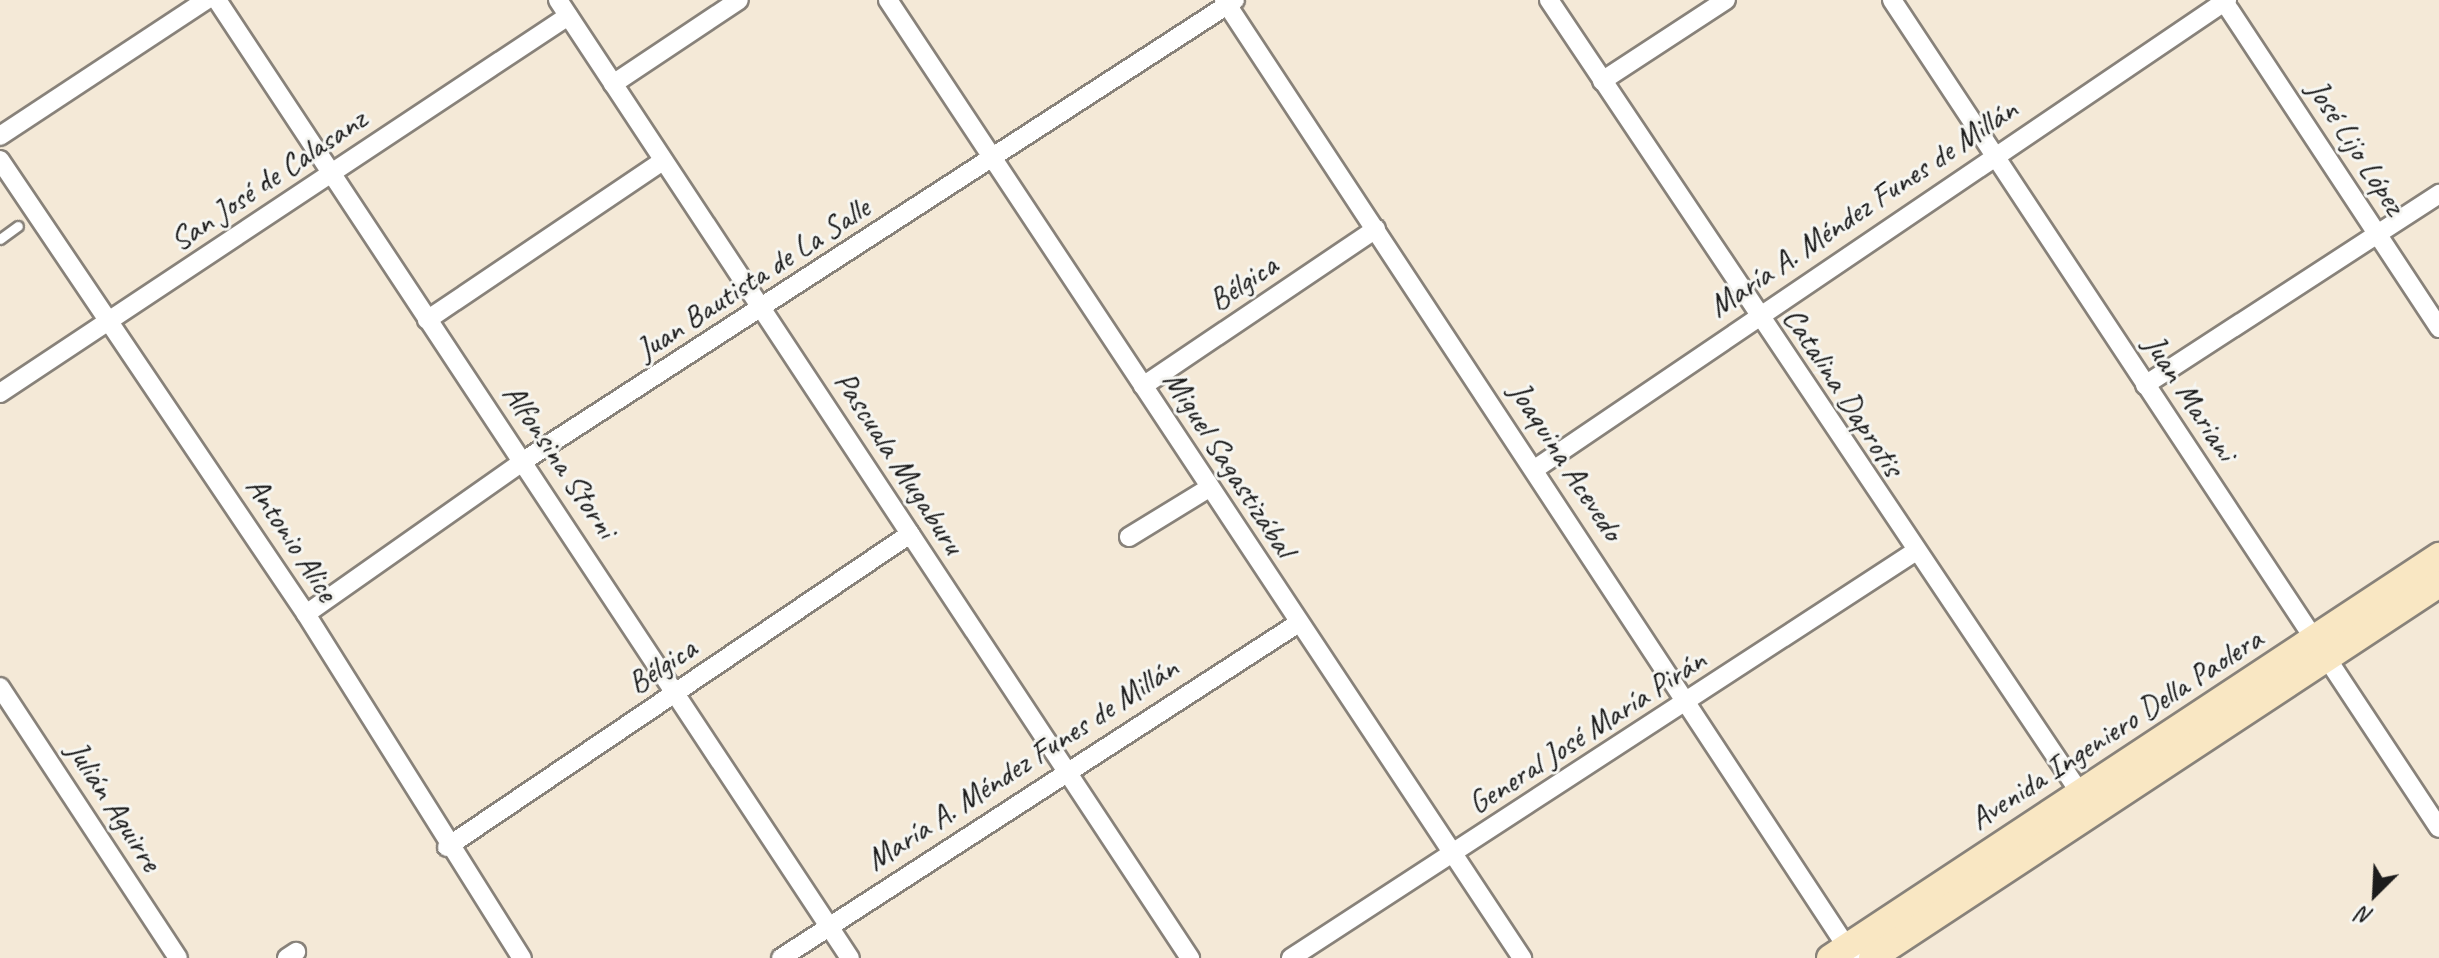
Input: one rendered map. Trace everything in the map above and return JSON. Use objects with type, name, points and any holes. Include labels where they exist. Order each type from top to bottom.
[{"type":"main road","name":"Avenida Ingeniero Della Paolera","points":[[1843,954],[2087,802],[2320,648],[2439,556]]},
{"type":"main road","name":"Avenida Ingeniero Della Paolera","points":[[2320,648],[2439,584]]},
{"type":"main road","name":"Avenida Ingeniero Della Paolera","points":[[1872,958],[2087,802]]},
{"type":"street","points":[[0,136],[206,0]]},
{"type":"street","name":"Alfonsina Storni","points":[[217,0],[427,320],[525,460],[850,958]]},
{"type":"street","name":"Pascuala Mugaburu","points":[[558,0],[1190,958]]},
{"type":"street","points":[[613,84],[739,0]]},
{"type":"street","name":"Miguel Sagastizábal","points":[[888,0],[1297,624],[1522,958]]},
{"type":"street","name":"Catalina Daprotis","points":[[1549,0],[1913,553],[2087,802]]},
{"type":"street","points":[[1602,81],[1726,0]]},
{"type":"street","name":"Juan Mariani","points":[[1892,0],[2439,828]]},
{"type":"street","name":"María A. Méndez Funes de Millán","points":[[1535,469],[1756,315],[2225,1]]},
{"type":"street","name":"José Lijo López","points":[[2225,1],[2439,328]]},
{"type":"street","name":"Juan Bautista de La Salle","points":[[306,614],[525,460],[993,160],[1229,2]]},
{"type":"street","name":"Joaquina Acevedo","points":[[1229,2],[1688,701],[1843,954]]},
{"type":"street","name":"San José de Calasanz","points":[[0,393],[568,16]]},
{"type":"street","points":[[427,320],[663,161]]},
{"type":"street","name":"Antonio Alice","points":[[1,163],[111,319],[306,614],[447,847],[522,958]]},
{"type":"street","points":[[2145,385],[2439,194]]},
{"type":"street","name":"Bélgica","points":[[1143,386],[1376,229]]},
{"type":"street","points":[[1129,537],[1209,488]]},
{"type":"street","name":"Bélgica","points":[[447,847],[910,534]]},
{"type":"street","name":"General José María Pirán","points":[[1291,958],[1913,553]]},
{"type":"street","name":"María A. Méndez Funes de Millán","points":[[781,958],[1064,768],[1297,624]]},
{"type":"street","name":"Julián Aguirre","points":[[0,687],[178,958]]},
{"type":"lane","points":[[0,239],[18,226]]}]
